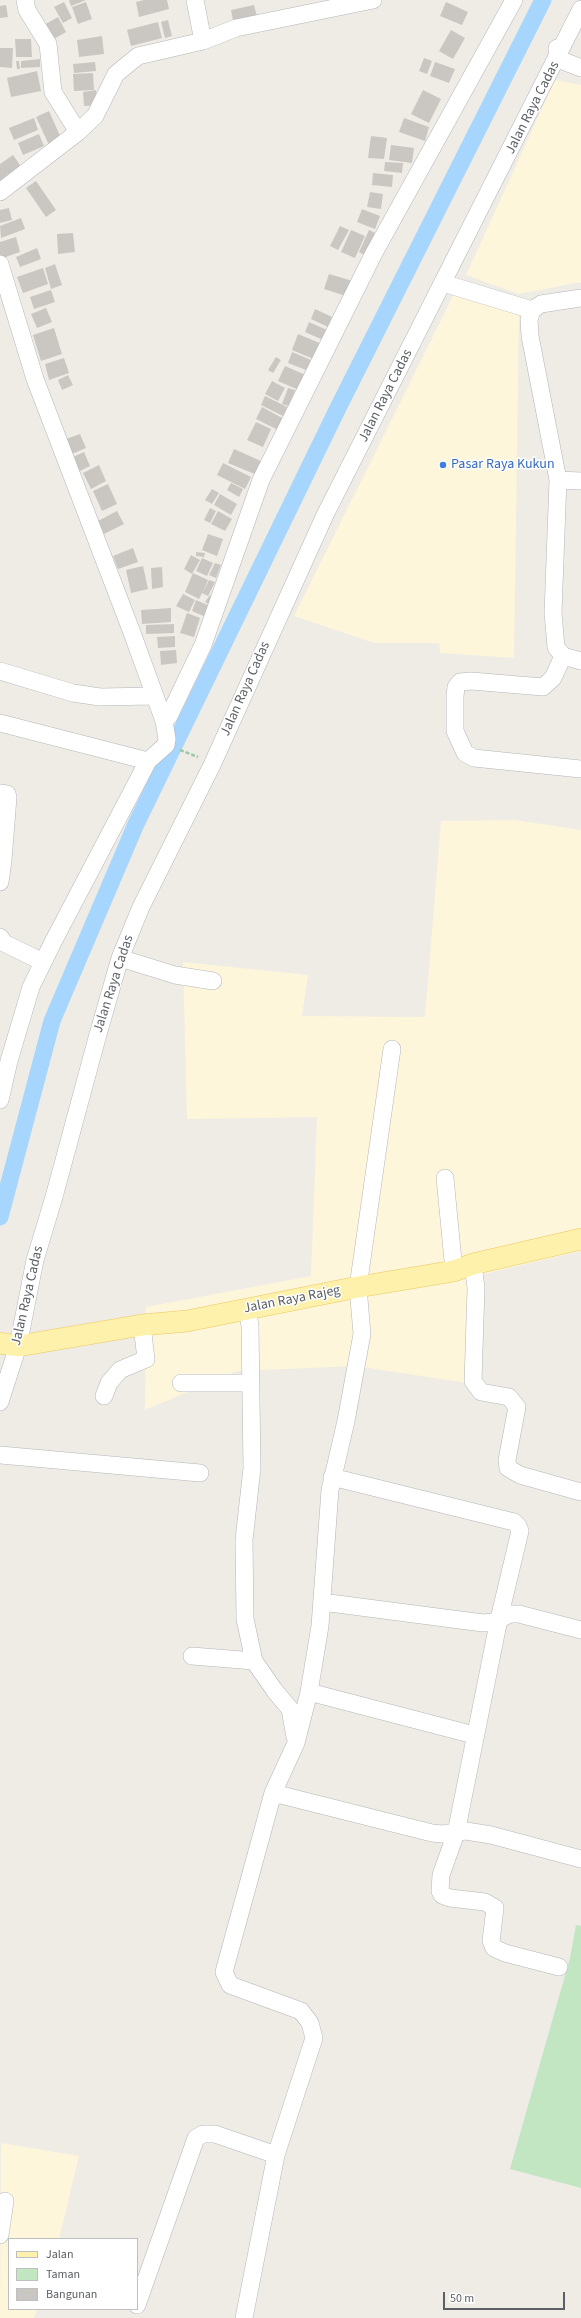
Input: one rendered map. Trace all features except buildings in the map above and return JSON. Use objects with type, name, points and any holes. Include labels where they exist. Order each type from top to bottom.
[{"type":"main road","name":"Jalan Raya Rajeg","points":[[9,1345],[142,1325],[187,1321],[358,1286],[463,1268],[581,1239]]},
{"type":"street","points":[[25,0],[27,10],[48,44],[53,92],[78,132]]},
{"type":"street","points":[[195,0],[203,41]]},
{"type":"street","points":[[0,192],[78,132],[95,116],[116,74],[126,64],[138,56],[203,41],[236,28],[373,0]]},
{"type":"street","points":[[0,1100],[9,1061],[31,988],[43,962],[148,761],[166,745],[170,716],[203,645],[261,480],[374,253],[514,0]]},
{"type":"street","points":[[577,0],[557,45],[558,59],[581,68]]},
{"type":"street","name":"Jalan Raya Cadas","points":[[0,1402],[9,1345],[35,1260],[120,958],[141,907],[212,765],[325,515],[558,59],[581,9]]},
{"type":"street","points":[[0,264],[35,379],[131,630],[168,734]]},
{"type":"street","points":[[443,283],[532,310]]},
{"type":"street","points":[[532,310],[541,304],[581,298]]},
{"type":"street","points":[[532,310],[530,336],[558,480],[553,613],[556,647],[563,656],[581,661]]},
{"type":"street","points":[[558,480],[581,481]]},
{"type":"street","points":[[563,656],[553,678],[543,687],[471,681],[460,682],[456,687],[454,696],[455,730],[465,753],[474,758],[581,769]]},
{"type":"street","points":[[0,671],[73,693],[100,696],[154,696]]},
{"type":"street","points":[[0,723],[148,761]]},
{"type":"street","points":[[0,793],[7,794],[8,797],[0,882]]},
{"type":"street","points":[[0,937],[4,943],[43,962]]},
{"type":"street","points":[[120,958],[175,975],[213,981]]},
{"type":"street","points":[[244,2318],[276,2155],[314,2038],[313,2031],[301,2011],[230,1984],[224,1972],[273,1793],[296,1743],[309,1692],[322,1602],[332,1477],[346,1421],[362,1334],[358,1286],[392,1049]]},
{"type":"street","points":[[445,1178],[463,1268],[476,1288],[473,1381],[481,1392],[509,1397],[516,1407],[507,1460],[508,1468],[520,1476],[581,1492]]},
{"type":"street","points":[[247,1308],[250,1326],[252,1383],[252,1468],[244,1540],[245,1619],[254,1661],[290,1709],[296,1743]]},
{"type":"street","points":[[104,1396],[109,1383],[120,1370],[146,1359],[142,1325]]},
{"type":"street","points":[[181,1383],[252,1383]]},
{"type":"street","points":[[0,1455],[200,1473]]},
{"type":"street","points":[[332,1477],[514,1522],[520,1531],[474,1735],[456,1833],[441,1875],[439,1888],[441,1894],[450,1898],[491,1904],[495,1908],[496,1914],[492,1940],[494,1948],[505,1954],[559,1967]]},
{"type":"street","points":[[322,1602],[483,1623],[499,1619],[510,1614],[519,1614],[581,1630]]},
{"type":"street","points":[[192,1656],[254,1661]]},
{"type":"street","points":[[309,1692],[474,1735]]},
{"type":"street","points":[[273,1793],[432,1833],[456,1833],[466,1831],[491,1835],[581,1859]]},
{"type":"street","points":[[138,2302],[196,2138],[203,2134],[214,2134],[276,2155]]},
{"type":"street","points":[[0,2235],[5,2201]]},
{"type":"path","points":[[168,734],[202,759]]},
{"type":"shaded area","points":[[555,80],[581,85],[581,282],[519,294],[466,275]]},
{"type":"shaded area","name":"Pasar Raya Kukun","points":[[456,290],[519,314],[514,658],[440,653],[439,643],[374,643],[294,616]]},
{"type":"shaded area","points":[[515,820],[581,830],[581,1251],[472,1277],[474,1384],[355,1366],[237,1371],[145,1410],[146,1307],[311,1276],[317,1117],[187,1119],[183,962],[308,975],[302,1016],[425,1017],[441,821]]},
{"type":"shaded area","points":[[1,2143],[79,2156],[59,2238],[8,2238],[8,2310],[37,2310],[33,2318],[0,2318]]},
{"type":"green space","points":[[576,1925],[581,1926],[581,2188],[510,2169],[570,1958]]},
{"type":"waterway","points":[[0,1217],[52,1021],[136,824],[337,410],[543,0]]},
{"type":"place","name":"Pasar Raya Kukun","points":[[443,465]]}]
